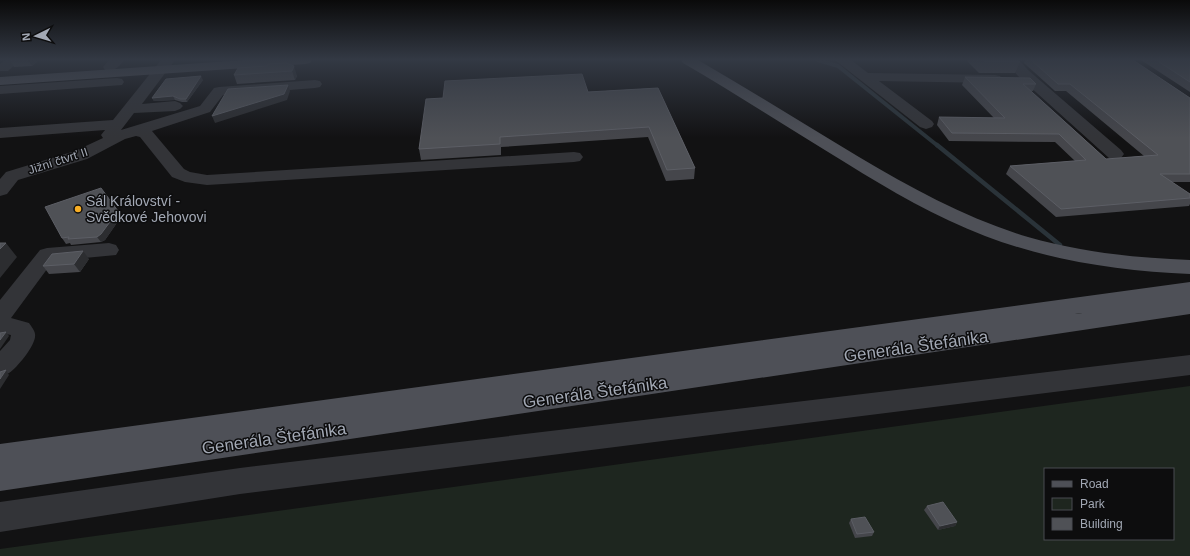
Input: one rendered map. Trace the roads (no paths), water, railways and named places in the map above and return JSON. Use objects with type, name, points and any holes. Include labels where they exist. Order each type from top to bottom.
[{"type":"main road","points":[[731,86],[901,189],[966,222],[1033,244],[1097,259],[1135,265],[1190,267]]},
{"type":"main road","name":"Generála Štefánika","points":[[4,466],[1190,290]]},
{"type":"main road","name":"Generála Štefánika","points":[[4,466],[1190,306]]},
{"type":"street","points":[[0,90],[59,86]]},
{"type":"street","name":"Jižní čtvrť II","points":[[0,190],[6,178],[81,155],[101,146],[148,86]]},
{"type":"street","points":[[101,146],[119,136],[206,109],[219,91],[314,86]]},
{"type":"street","points":[[876,86],[926,124]]},
{"type":"street","points":[[1038,86],[1115,154]]},
{"type":"street","points":[[130,109],[175,106]]},
{"type":"street","name":"Jižní čtvrť II","points":[[0,133],[117,124]]},
{"type":"street","points":[[137,131],[146,134],[178,173],[184,178],[207,180],[574,157]]},
{"type":"street","points":[[0,316],[46,255],[109,250]]},
{"type":"street","points":[[0,325],[15,326],[21,330],[24,336],[21,345],[17,350],[0,366]]},
{"type":"street","points":[[0,517],[240,481],[1190,365]]},
{"type":"waterway","points":[[863,86],[938,146]]},
{"type":"waterway","points":[[937,145],[1060,245]]},
{"type":"place","name":"Sál Království - Svědkové Jehovovi","points":[[78,209]]}]
